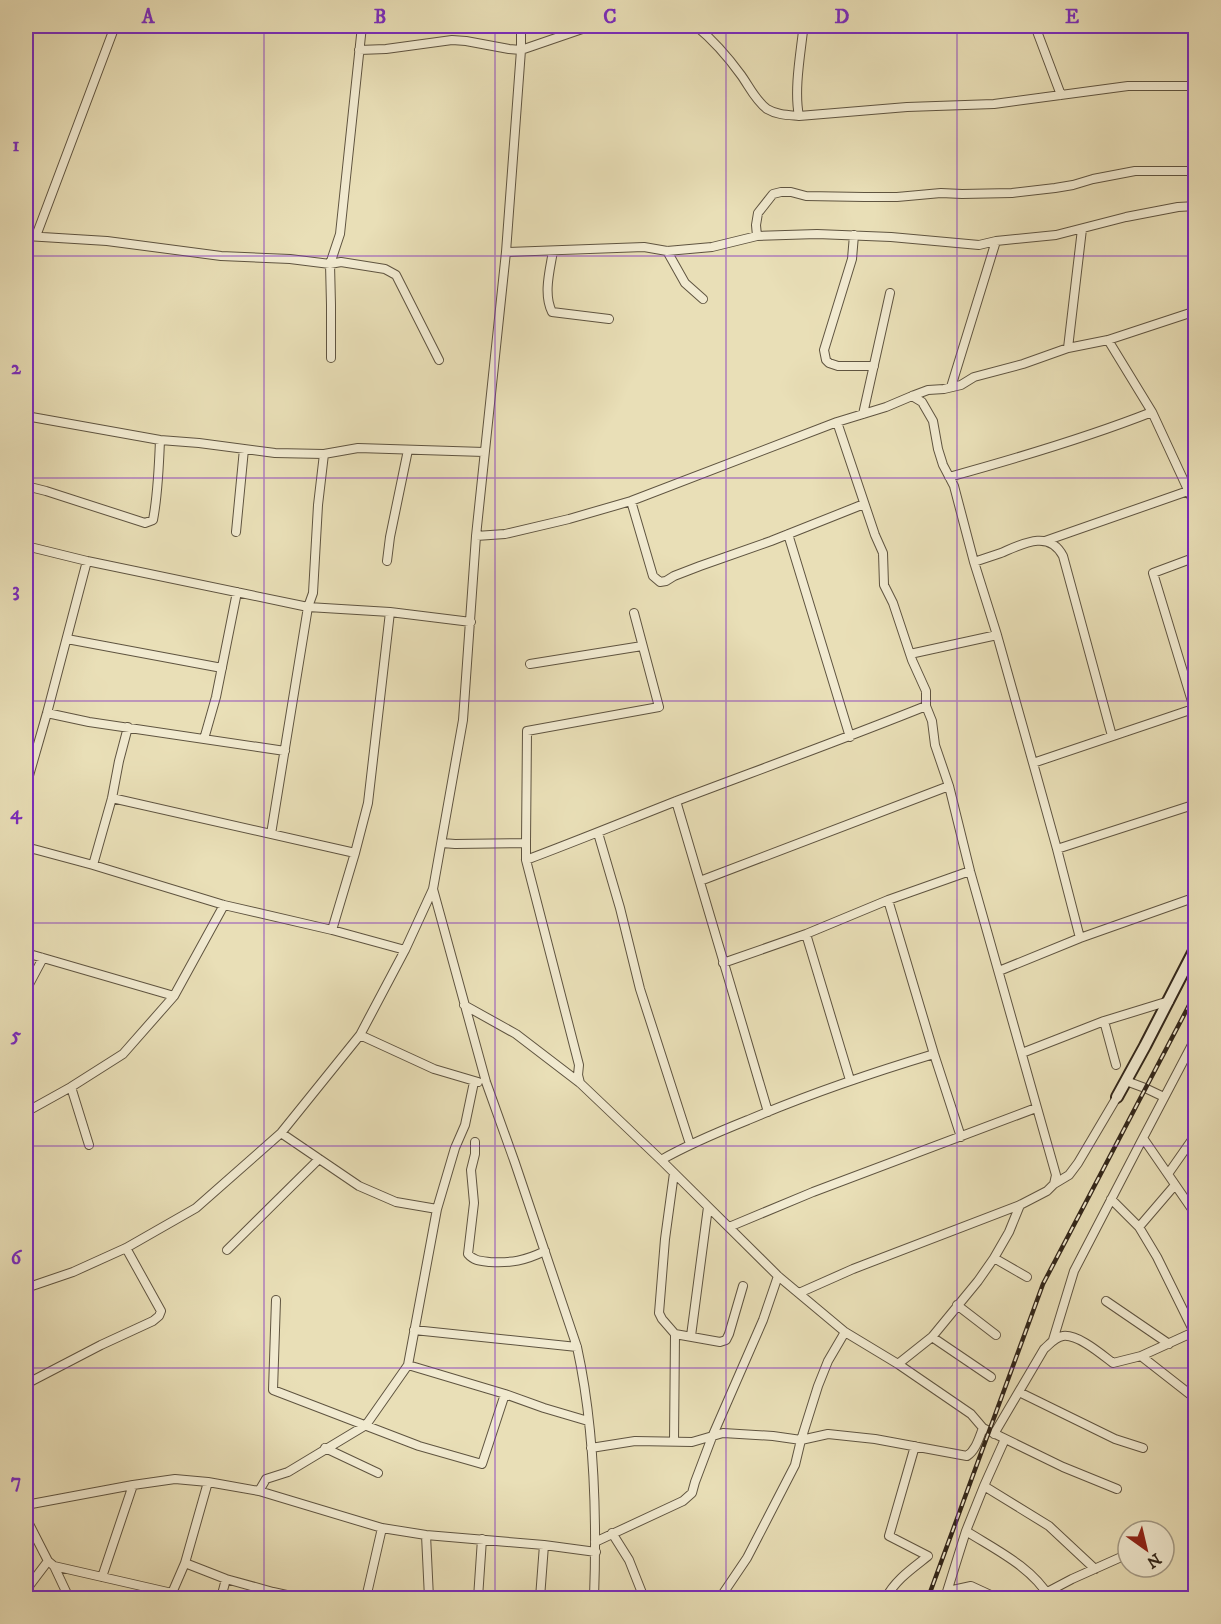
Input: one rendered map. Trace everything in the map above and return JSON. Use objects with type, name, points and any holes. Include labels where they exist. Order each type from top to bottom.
[{"type":"main road","points":[[1117,1097],[1196,947]]},
{"type":"street","points":[[36,236],[115,26]]},
{"type":"street","points":[[331,358],[330,264],[340,234],[362,26]]},
{"type":"street","points":[[26,1288],[73,1272],[126,1248],[196,1208],[280,1133],[360,1035],[434,889],[463,720],[476,536],[506,252],[521,26]]},
{"type":"street","points":[[359,50],[386,49],[452,40],[521,50],[591,26]]},
{"type":"street","points":[[696,26],[711,39],[735,67],[762,104],[767,109],[782,115],[799,116],[907,107],[994,104],[1128,86],[1196,86]]},
{"type":"street","points":[[799,116],[798,86],[803,32],[806,28],[900,26]]},
{"type":"street","points":[[1035,26],[1061,95]]},
{"type":"street","points":[[757,236],[758,213],[773,194],[781,192],[806,196],[864,197],[941,193],[1012,194],[1073,185],[1093,178],[1135,171],[1196,171]]},
{"type":"street","points":[[506,252],[644,247],[667,251],[712,247],[757,236],[817,234],[933,240],[979,245],[1056,235],[1134,215],[1196,206]]},
{"type":"street","points":[[1068,348],[1082,229]]},
{"type":"street","points":[[854,235],[852,259],[824,350],[829,363],[838,366],[874,366]]},
{"type":"street","points":[[26,236],[107,241],[210,255],[290,259],[330,264],[341,262],[386,269],[396,275],[439,360]]},
{"type":"street","points":[[951,387],[996,241]]},
{"type":"street","points":[[553,251],[548,284],[548,304],[552,312],[609,318]]},
{"type":"street","points":[[667,251],[685,283],[703,299]]},
{"type":"street","points":[[863,414],[890,293]]},
{"type":"street","points":[[476,536],[505,534],[631,501],[837,422],[928,390],[961,385],[974,377],[1023,364],[1068,348],[1108,340],[1196,311]]},
{"type":"street","points":[[1108,340],[1152,412],[1196,507]]},
{"type":"street","points":[[912,396],[922,402],[933,421],[943,465],[954,486],[1080,938]]},
{"type":"street","points":[[949,477],[1060,445],[1152,412]]},
{"type":"street","points":[[26,416],[160,440],[275,453],[324,454],[358,448],[484,452]]},
{"type":"street","points":[[837,422],[883,553],[884,585],[926,691],[926,705],[932,721],[935,745],[949,786],[970,871],[1056,1175],[1054,1184]]},
{"type":"street","points":[[26,486],[145,523],[153,520],[155,510],[160,440]]},
{"type":"street","points":[[236,532],[244,449]]},
{"type":"street","points":[[387,561],[408,450]]},
{"type":"street","points":[[271,834],[308,607],[313,593],[318,505],[324,454]]},
{"type":"street","points":[[1044,541],[1188,491]]},
{"type":"street","points":[[631,501],[652,576],[660,582],[864,504]]},
{"type":"street","points":[[788,534],[850,737]]},
{"type":"street","points":[[974,562],[1030,541],[1044,541],[1054,544],[1059,549],[1063,556],[1112,736]]},
{"type":"street","points":[[26,546],[308,607],[390,612],[471,622]]},
{"type":"street","points":[[1033,763],[1195,708],[1153,573],[1196,557]]},
{"type":"street","points":[[26,786],[29,761],[47,713],[87,561]]},
{"type":"street","points":[[204,740],[222,668],[237,592]]},
{"type":"street","points":[[332,930],[368,803],[390,612]]},
{"type":"street","points":[[580,1083],[579,1065],[526,860],[526,731],[659,707],[634,613]]},
{"type":"street","points":[[910,654],[997,635]]},
{"type":"street","points":[[67,639],[222,668]]},
{"type":"street","points":[[530,664],[642,646]]},
{"type":"street","points":[[526,860],[676,801],[850,737],[926,705]]},
{"type":"street","points":[[47,713],[89,722],[285,751]]},
{"type":"street","points":[[93,865],[112,798],[128,727]]},
{"type":"street","points":[[700,881],[949,786]]},
{"type":"street","points":[[112,798],[355,853]]},
{"type":"street","points":[[676,801],[768,1112]]},
{"type":"street","points":[[1057,849],[1196,804]]},
{"type":"street","points":[[598,833],[640,989],[690,1144]]},
{"type":"street","points":[[442,843],[526,843]]},
{"type":"street","points":[[26,847],[224,905],[405,950]]},
{"type":"street","points":[[723,963],[970,871]]},
{"type":"street","points":[[434,889],[486,1082],[515,1163],[582,1371],[591,1448],[596,1552],[594,1599]]},
{"type":"street","points":[[999,971],[1080,938],[1196,897]]},
{"type":"street","points":[[888,900],[933,1053],[961,1137]]},
{"type":"street","points":[[26,1112],[123,1054],[174,996],[224,905]]},
{"type":"street","points":[[806,934],[850,1080]]},
{"type":"street","points":[[26,953],[174,996]]},
{"type":"street","points":[[26,990],[43,958]]},
{"type":"street","points":[[1022,1053],[1104,1021],[1169,1001]]},
{"type":"street","points":[[464,1005],[516,1034],[580,1083],[778,1276],[845,1332],[970,1414],[983,1428],[1063,1467],[1117,1489]]},
{"type":"street","points":[[1104,1021],[1116,1065]]},
{"type":"street","points":[[360,1035],[435,1069],[474,1082],[486,1082]]},
{"type":"street","points":[[1053,1340],[1074,1271],[1196,1037]]},
{"type":"street","points":[[1187,1052],[1196,1060]]},
{"type":"street","points":[[661,1160],[690,1144],[768,1112],[850,1080],[933,1053]]},
{"type":"street","points":[[1126,1081],[1164,1097]]},
{"type":"street","points":[[259,1491],[266,1479],[288,1473],[366,1425],[408,1365],[437,1209],[455,1148],[465,1125],[474,1082]]},
{"type":"street","points":[[71,1086],[89,1144]]},
{"type":"street","points":[[798,1293],[1020,1205],[1047,1191],[1069,1175],[1078,1163],[1117,1097]]},
{"type":"street","points":[[729,1227],[813,1192],[1036,1108]]},
{"type":"street","points":[[280,1133],[359,1186],[396,1202],[437,1209]]},
{"type":"street","points":[[1168,1174],[1196,1134]]},
{"type":"street","points":[[1143,1138],[1194,1210]]},
{"type":"street","points":[[475,1142],[471,1170],[474,1203],[468,1254],[477,1261],[509,1263],[533,1257],[544,1251]]},
{"type":"street","points":[[227,1250],[319,1159]]},
{"type":"street","points":[[674,1173],[665,1239],[659,1313],[675,1334],[674,1441]]},
{"type":"street","points":[[1139,1227],[1175,1185]]},
{"type":"street","points":[[994,1434],[1044,1349],[1053,1340],[1062,1336],[1072,1336],[1113,1363],[1141,1356],[1195,1331],[1139,1227],[1111,1199]]},
{"type":"street","points":[[898,1365],[932,1337],[978,1281],[1009,1232],[1020,1205]]},
{"type":"street","points":[[691,1336],[708,1207]]},
{"type":"street","points":[[26,1384],[159,1316],[161,1311],[126,1248]]},
{"type":"street","points":[[994,1258],[1026,1277]]},
{"type":"street","points":[[595,1542],[683,1501],[692,1493],[694,1482],[712,1437],[763,1320],[778,1276]]},
{"type":"street","points":[[675,1334],[720,1342],[726,1340],[743,1286]]},
{"type":"street","points":[[276,1300],[273,1390],[419,1446],[482,1464],[505,1394]]},
{"type":"street","points":[[1106,1301],[1169,1344]]},
{"type":"street","points":[[957,1305],[996,1335]]},
{"type":"street","points":[[414,1330],[576,1347]]},
{"type":"street","points":[[720,1599],[747,1558],[795,1465],[818,1386],[845,1332]]},
{"type":"street","points":[[932,1337],[991,1377]]},
{"type":"street","points":[[1141,1356],[1196,1399]]},
{"type":"street","points":[[408,1365],[588,1421]]},
{"type":"street","points":[[1019,1392],[1115,1439],[1143,1448]]},
{"type":"street","points":[[591,1448],[634,1441],[692,1442],[723,1433],[801,1440],[828,1434],[875,1439],[967,1456],[975,1447],[983,1428]]},
{"type":"street","points":[[947,1595],[966,1532],[1005,1439]]},
{"type":"street","points":[[886,1599],[890,1590],[904,1575],[928,1556],[889,1536],[915,1446]]},
{"type":"street","points":[[326,1448],[378,1473]]},
{"type":"street","points":[[26,1505],[175,1479],[259,1491],[382,1528],[426,1535],[596,1552]]},
{"type":"street","points":[[51,1563],[172,1593],[185,1563],[208,1482]]},
{"type":"street","points":[[102,1577],[133,1485]]},
{"type":"street","points":[[984,1486],[1049,1526],[1095,1569]]},
{"type":"street","points":[[26,1518],[69,1599]]},
{"type":"street","points":[[366,1599],[382,1528]]},
{"type":"street","points":[[966,1532],[999,1551],[1030,1573],[1048,1595]]},
{"type":"street","points":[[612,1533],[629,1560],[644,1599]]},
{"type":"street","points":[[426,1535],[429,1599]]},
{"type":"street","points":[[478,1599],[482,1539]]},
{"type":"street","points":[[540,1599],[544,1545]]},
{"type":"street","points":[[1036,1599],[1116,1559]]},
{"type":"street","points":[[26,1590],[51,1563]]},
{"type":"street","points":[[185,1563],[273,1595],[300,1599]]},
{"type":"street","points":[[221,1599],[226,1579]]},
{"type":"street","points":[[947,1595],[971,1586],[997,1599]]},
{"type":"railway","points":[[928,1598],[1043,1284],[1196,992]]}]
